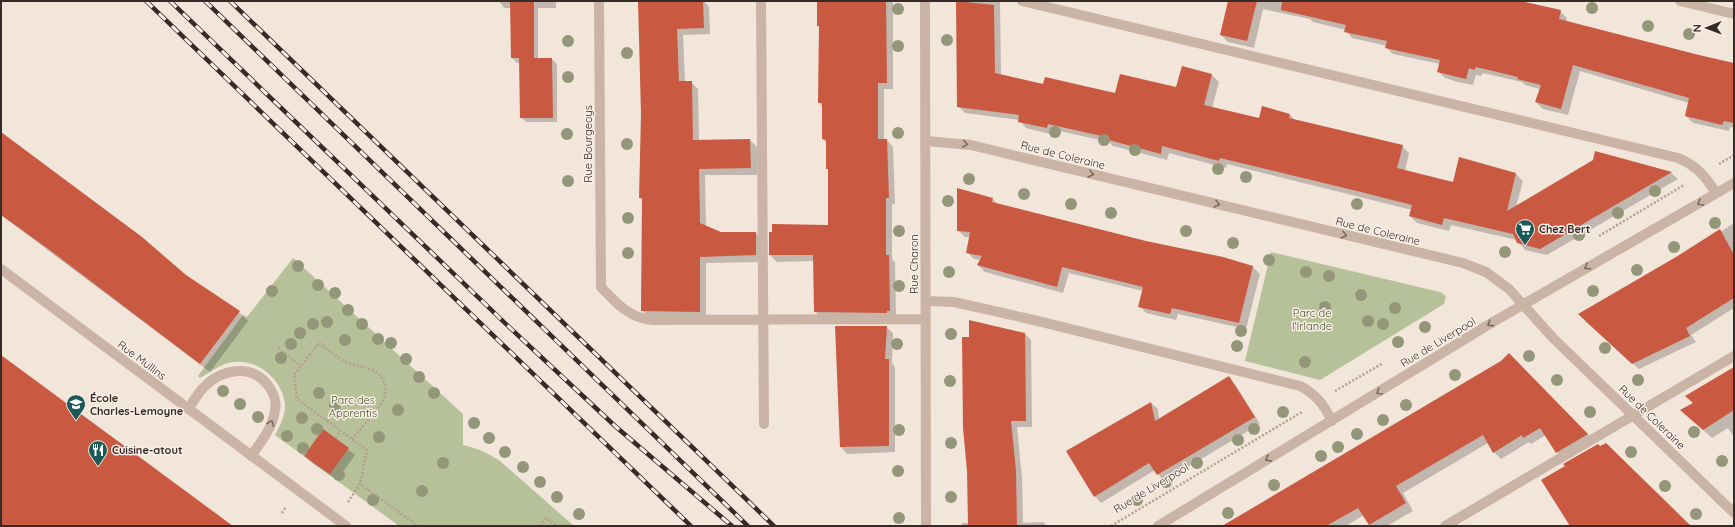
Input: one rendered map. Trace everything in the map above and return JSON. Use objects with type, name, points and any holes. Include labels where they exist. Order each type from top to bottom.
[{"type":"street","name":"Rue Bourgeoys","points":[[599,1],[601,287],[613,300],[627,311],[645,320],[763,321]]},
{"type":"street","points":[[760,1],[764,424]]},
{"type":"street","name":"Rue Charon","points":[[925,1],[926,526]]},
{"type":"street","points":[[1022,1],[1678,158],[1692,164],[1702,174],[1716,193]]},
{"type":"street","points":[[1680,1],[1734,14]]},
{"type":"street","name":"Rue de Coleraine","points":[[926,141],[971,145],[1463,264],[1486,272],[1509,289],[1554,338],[1734,513]]},
{"type":"street","name":"Rue de Liverpool","points":[[1158,526],[1524,304],[1734,183]]},
{"type":"street","name":"Rue Mullins","points":[[1,269],[346,526]]},
{"type":"street","points":[[926,301],[954,302],[1038,321],[1300,386],[1309,390],[1320,400],[1332,420]]},
{"type":"street","points":[[763,321],[926,319]]},
{"type":"street","points":[[1445,526],[1734,356]]},
{"type":"street","points":[[188,409],[204,387],[222,375],[240,370],[259,377],[270,388],[276,402],[275,410],[268,430],[251,456]]},
{"type":"path","points":[[1597,237],[1663,197]]},
{"type":"path","points":[[336,519],[360,484],[367,450],[297,400],[294,375],[318,343],[345,362],[366,366],[374,370],[382,379],[386,390],[382,401],[352,439]]},
{"type":"path","points":[[278,348],[302,366]]},
{"type":"path","name":"Rue de Liverpool","points":[[1111,526],[1284,422]]},
{"type":"path","points":[[336,438],[340,431]]},
{"type":"path","points":[[360,484],[418,526]]},
{"type":"path","points":[[540,526],[546,518],[557,526]]},
{"type":"green space","name":"Parc de l'Irlande","points":[[1271,252],[1440,292],[1446,296],[1444,304],[1320,380],[1245,361]]},
{"type":"green space","name":"Parc des Apprentis","points":[[293,258],[463,414],[463,445],[482,451],[500,461],[574,526],[399,526],[275,435],[284,416],[285,403],[278,385],[265,371],[247,363],[228,363],[200,378],[198,376],[243,315],[247,317]]},
{"type":"building","points":[[510,1],[534,1],[534,58],[552,58],[553,118],[520,118],[519,58],[511,58]]},
{"type":"building","points":[[638,1],[703,1],[704,28],[677,29],[679,81],[692,81],[693,140],[750,139],[751,168],[699,169],[700,223],[721,232],[756,232],[756,255],[700,257],[700,312],[641,311],[642,198],[639,198],[641,114]]},
{"type":"building","points":[[817,1],[886,1],[887,83],[878,83],[878,139],[887,139],[889,198],[886,198],[886,255],[889,255],[890,311],[887,311],[887,313],[814,312],[813,255],[769,255],[769,232],[772,232],[772,224],[828,225],[828,169],[826,169],[826,140],[822,139],[822,103],[818,103],[819,26],[817,26]]},
{"type":"building","points":[[956,1],[994,5],[995,73],[1043,84],[1045,77],[1115,93],[1120,74],[1176,87],[1182,66],[1212,74],[1204,105],[1259,118],[1262,106],[1290,114],[1289,118],[1403,145],[1397,168],[1453,182],[1459,157],[1516,173],[1507,211],[1593,160],[1595,151],[1672,172],[1540,249],[1517,243],[1513,234],[1444,218],[1442,225],[1409,216],[1412,205],[1361,192],[1220,158],[1219,161],[1162,146],[1161,154],[1105,139],[1106,137],[1048,124],[1047,128],[1018,122],[1019,115],[957,107]]},
{"type":"building","points":[[1228,1],[1257,1],[1247,41],[1220,35]]},
{"type":"building","points":[[1282,1],[1521,1],[1561,10],[1559,19],[1734,63],[1734,123],[1724,121],[1722,125],[1685,116],[1689,98],[1573,65],[1561,109],[1535,102],[1541,85],[1517,79],[1518,77],[1476,67],[1474,70],[1469,68],[1466,79],[1437,72],[1440,60],[1385,48],[1387,41],[1344,32],[1346,25],[1281,10]]},
{"type":"building","points":[[1,132],[142,237],[186,275],[240,311],[200,364],[1,215]]},
{"type":"building","points":[[957,188],[993,198],[992,202],[1146,241],[1223,257],[1253,266],[1239,323],[1172,308],[1170,314],[1138,307],[1143,287],[1062,267],[1057,287],[977,265],[982,256],[966,253],[970,232],[957,231]]},
{"type":"building","points":[[1720,229],[1734,255],[1734,298],[1686,328],[1690,336],[1632,364],[1578,314],[1676,257]]},
{"type":"building","points":[[969,320],[1025,333],[1026,421],[1011,421],[1016,471],[1017,526],[968,526],[967,471],[963,428],[962,337],[969,337]]},
{"type":"building","points":[[835,326],[887,326],[885,359],[889,359],[889,446],[840,447]]},
{"type":"building","points":[[1509,353],[1588,434],[1556,453],[1540,428],[1523,438],[1522,435],[1493,453],[1483,435],[1396,486],[1406,503],[1369,525],[1358,508],[1326,526],[1222,526],[1501,361]]},
{"type":"building","name":"École Charles-Lemoyne","points":[[1,355],[233,526],[1,526]]},
{"type":"building","points":[[1734,367],[1734,410],[1703,430],[1680,410],[1693,403],[1685,396]]},
{"type":"building","points":[[1229,376],[1255,417],[1157,475],[1149,463],[1094,497],[1066,451],[1151,402],[1155,421]]},
{"type":"building","points":[[323,429],[349,448],[330,474],[304,456]]},
{"type":"building","points":[[1606,443],[1691,526],[1570,526],[1541,480],[1565,466],[1563,464],[1598,444],[1600,446]]},
{"type":"railway","points":[[146,1],[691,526]]},
{"type":"railway","points":[[170,1],[507,325],[615,426],[732,526]]},
{"type":"railway","points":[[205,1],[748,526]]},
{"type":"railway","points":[[230,1],[774,526]]},
{"type":"place","name":"Chez Bert","points":[[1525,246]]},
{"type":"place","name":"École Charles-Lemoyne","points":[[76,421]]},
{"type":"place","name":"Cuisine-atout","points":[[98,467]]}]
